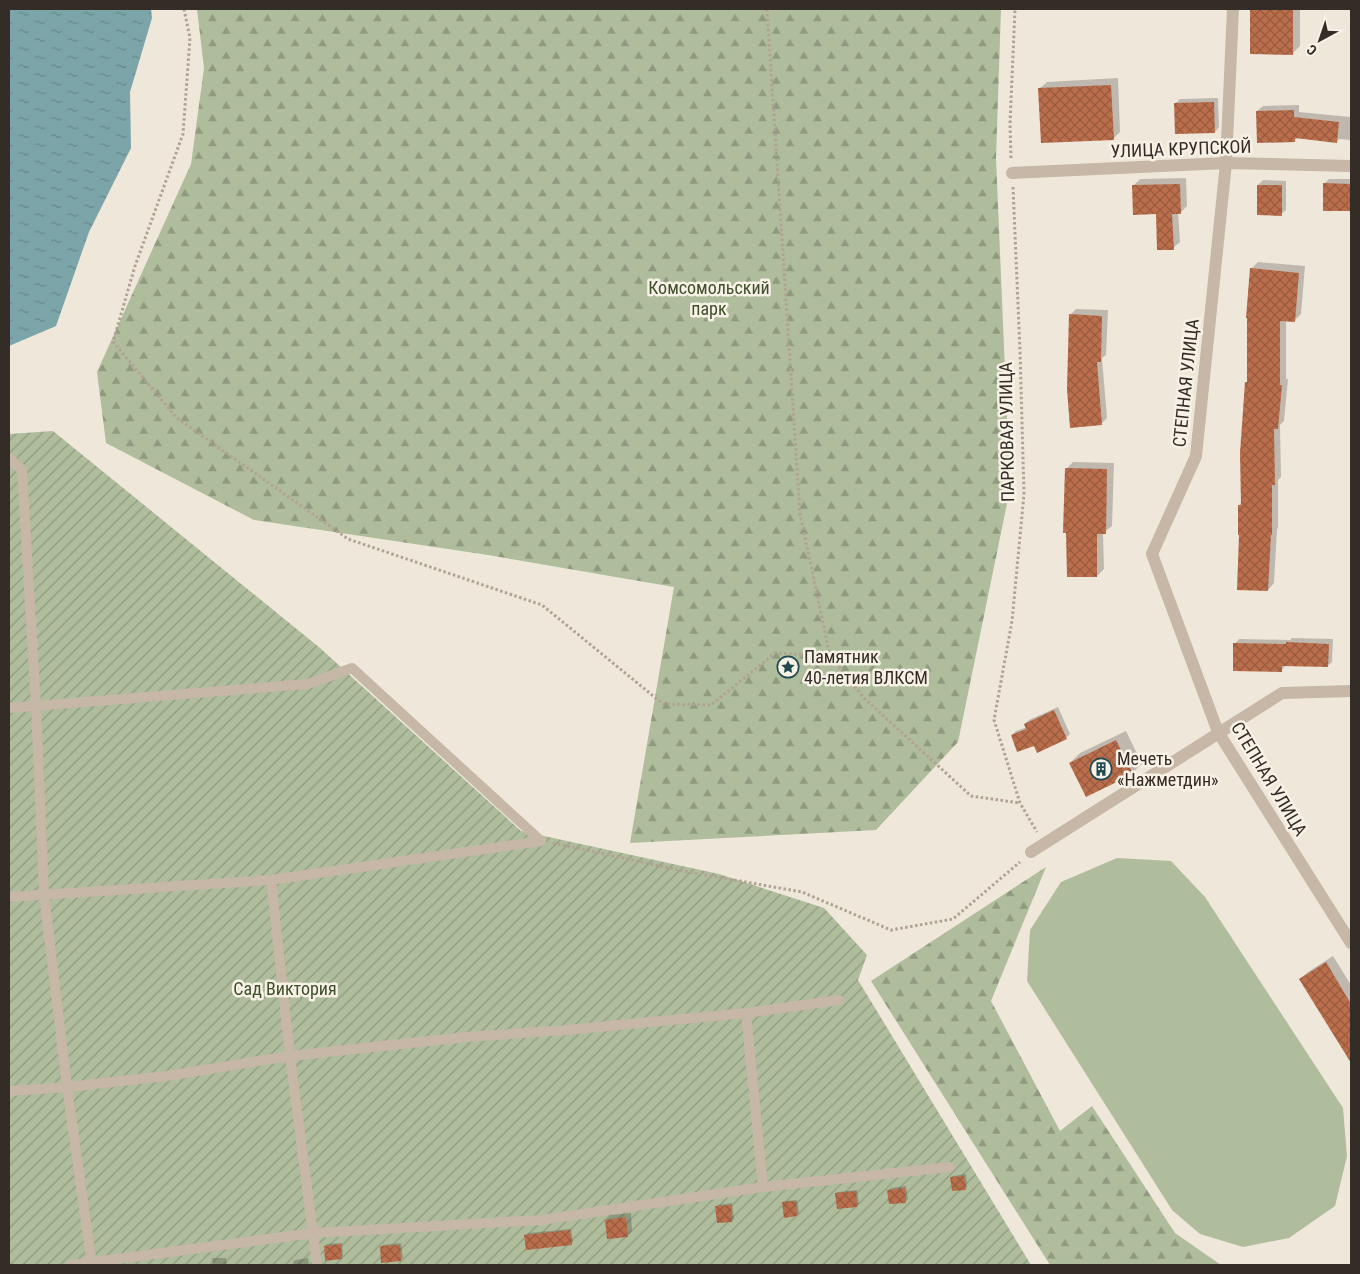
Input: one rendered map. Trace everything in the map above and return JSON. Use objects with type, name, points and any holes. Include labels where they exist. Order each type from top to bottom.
[{"type":"street","name":"СТЕПНАЯ УЛИЦА","points":[[1233,9],[1226,163],[1196,456],[1152,554],[1218,732],[1351,943]]},
{"type":"street","name":"УЛИЦА КРУПСКОЙ","points":[[1012,173],[1226,163],[1351,166]]},
{"type":"street","points":[[1031,852],[1282,693],[1351,691]]},
{"type":"lane","points":[[9,458],[22,470],[36,706],[44,894],[67,1087],[92,1264]]},
{"type":"lane","points":[[9,708],[308,684],[352,668],[541,841]]},
{"type":"lane","points":[[9,897],[271,880],[541,841]]},
{"type":"lane","points":[[271,880],[290,1056],[317,1265]]},
{"type":"lane","points":[[9,1091],[67,1087],[166,1076],[290,1056],[466,1037],[566,1030],[746,1013],[840,1000]]},
{"type":"lane","points":[[746,1013],[763,1187]]},
{"type":"lane","points":[[70,1265],[92,1264],[314,1233],[541,1220],[763,1187],[950,1167]]},
{"type":"path","points":[[184,9],[190,38],[184,134],[135,266],[113,342],[177,418],[348,539],[542,605],[663,704],[712,704],[775,653],[830,656]]},
{"type":"path","points":[[768,9],[800,514],[830,656],[864,698],[970,796],[1020,802]]},
{"type":"path","name":"ПАРКОВАЯ УЛИЦА","points":[[1015,9],[1010,124],[1024,494],[1012,621],[994,720],[1020,802],[1044,844]]},
{"type":"path","points":[[541,841],[683,871],[802,892],[891,930],[954,919],[1031,852]]},
{"type":"green space","name":"Комсомольский парк","points":[[197,9],[1001,9],[996,158],[1010,489],[958,742],[876,830],[630,843],[674,587],[488,555],[254,520],[106,443],[97,372],[191,164],[204,68]]},
{"type":"green space","name":"Сад Виктория","points":[[53,431],[320,648],[521,831],[719,874],[824,908],[867,955],[858,980],[1031,1265],[9,1265],[9,434]]},
{"type":"green space","points":[[1117,858],[1171,861],[1205,897],[1343,1108],[1347,1156],[1335,1206],[1289,1238],[1243,1247],[1200,1234],[1172,1210],[1027,981],[1030,930],[1061,882]]},
{"type":"green space","points":[[1046,867],[991,1001],[1060,1131],[1092,1106],[1175,1233],[1221,1265],[1050,1265],[871,981]]},
{"type":"water","points":[[9,9],[151,9],[152,18],[130,92],[131,148],[89,232],[56,326],[9,346]]},
{"type":"building","points":[[1250,9],[1293,9],[1293,55],[1250,54]]},
{"type":"building","points":[[1111,85],[1114,140],[1041,143],[1038,88]]},
{"type":"building","points":[[1214,102],[1215,133],[1175,134],[1174,103]]},
{"type":"building","points":[[1294,110],[1294,117],[1339,122],[1337,143],[1295,138],[1295,142],[1257,143],[1256,111]]},
{"type":"building","points":[[1323,183],[1351,184],[1351,211],[1323,211]]},
{"type":"building","points":[[1180,184],[1181,214],[1172,214],[1174,250],[1157,250],[1156,214],[1133,215],[1132,185]]},
{"type":"building","points":[[1257,185],[1282,185],[1282,216],[1257,215]]},
{"type":"building","points":[[1250,268],[1299,273],[1295,322],[1280,321],[1280,385],[1282,385],[1278,429],[1274,429],[1275,485],[1272,485],[1272,535],[1268,591],[1237,590],[1238,505],[1241,505],[1240,453],[1245,382],[1247,382],[1246,318]]},
{"type":"building","points":[[1069,314],[1102,316],[1101,362],[1097,362],[1102,425],[1070,428],[1067,389]]},
{"type":"building","points":[[1065,468],[1107,469],[1106,534],[1097,534],[1097,577],[1067,577],[1066,533],[1063,533]]},
{"type":"building","points":[[1286,642],[1329,644],[1328,667],[1282,666],[1282,672],[1233,671],[1233,643],[1286,644]]},
{"type":"building","points":[[1054,710],[1067,739],[1037,753],[1034,746],[1017,752],[1011,735],[1026,729],[1024,724]]},
{"type":"building","name":"Мечеть «Нажметдин»","points":[[1116,740],[1133,774],[1086,797],[1069,763]]},
{"type":"building","points":[[1326,962],[1351,1004],[1351,1063],[1299,979]]},
{"type":"building","points":[[964,1176],[966,1190],[952,1191],[950,1177]]},
{"type":"building","points":[[905,1188],[906,1203],[889,1204],[887,1190]]},
{"type":"building","points":[[856,1191],[857,1207],[837,1209],[835,1193]]},
{"type":"building","points":[[796,1201],[797,1216],[784,1218],[782,1202]]},
{"type":"building","points":[[731,1205],[732,1222],[717,1223],[715,1206]]},
{"type":"building","points":[[626,1217],[628,1237],[607,1239],[605,1220]]},
{"type":"building","points":[[570,1230],[572,1245],[526,1250],[524,1235]]},
{"type":"building","points":[[341,1244],[342,1259],[325,1261],[324,1246]]},
{"type":"building","points":[[400,1245],[401,1261],[381,1263],[380,1246]]},
{"type":"place","name":"Памятник 40-летия ВЛКСМ","points":[[788,667]]},
{"type":"place","name":"Мечеть «Нажметдин»","points":[[1101,769]]}]
